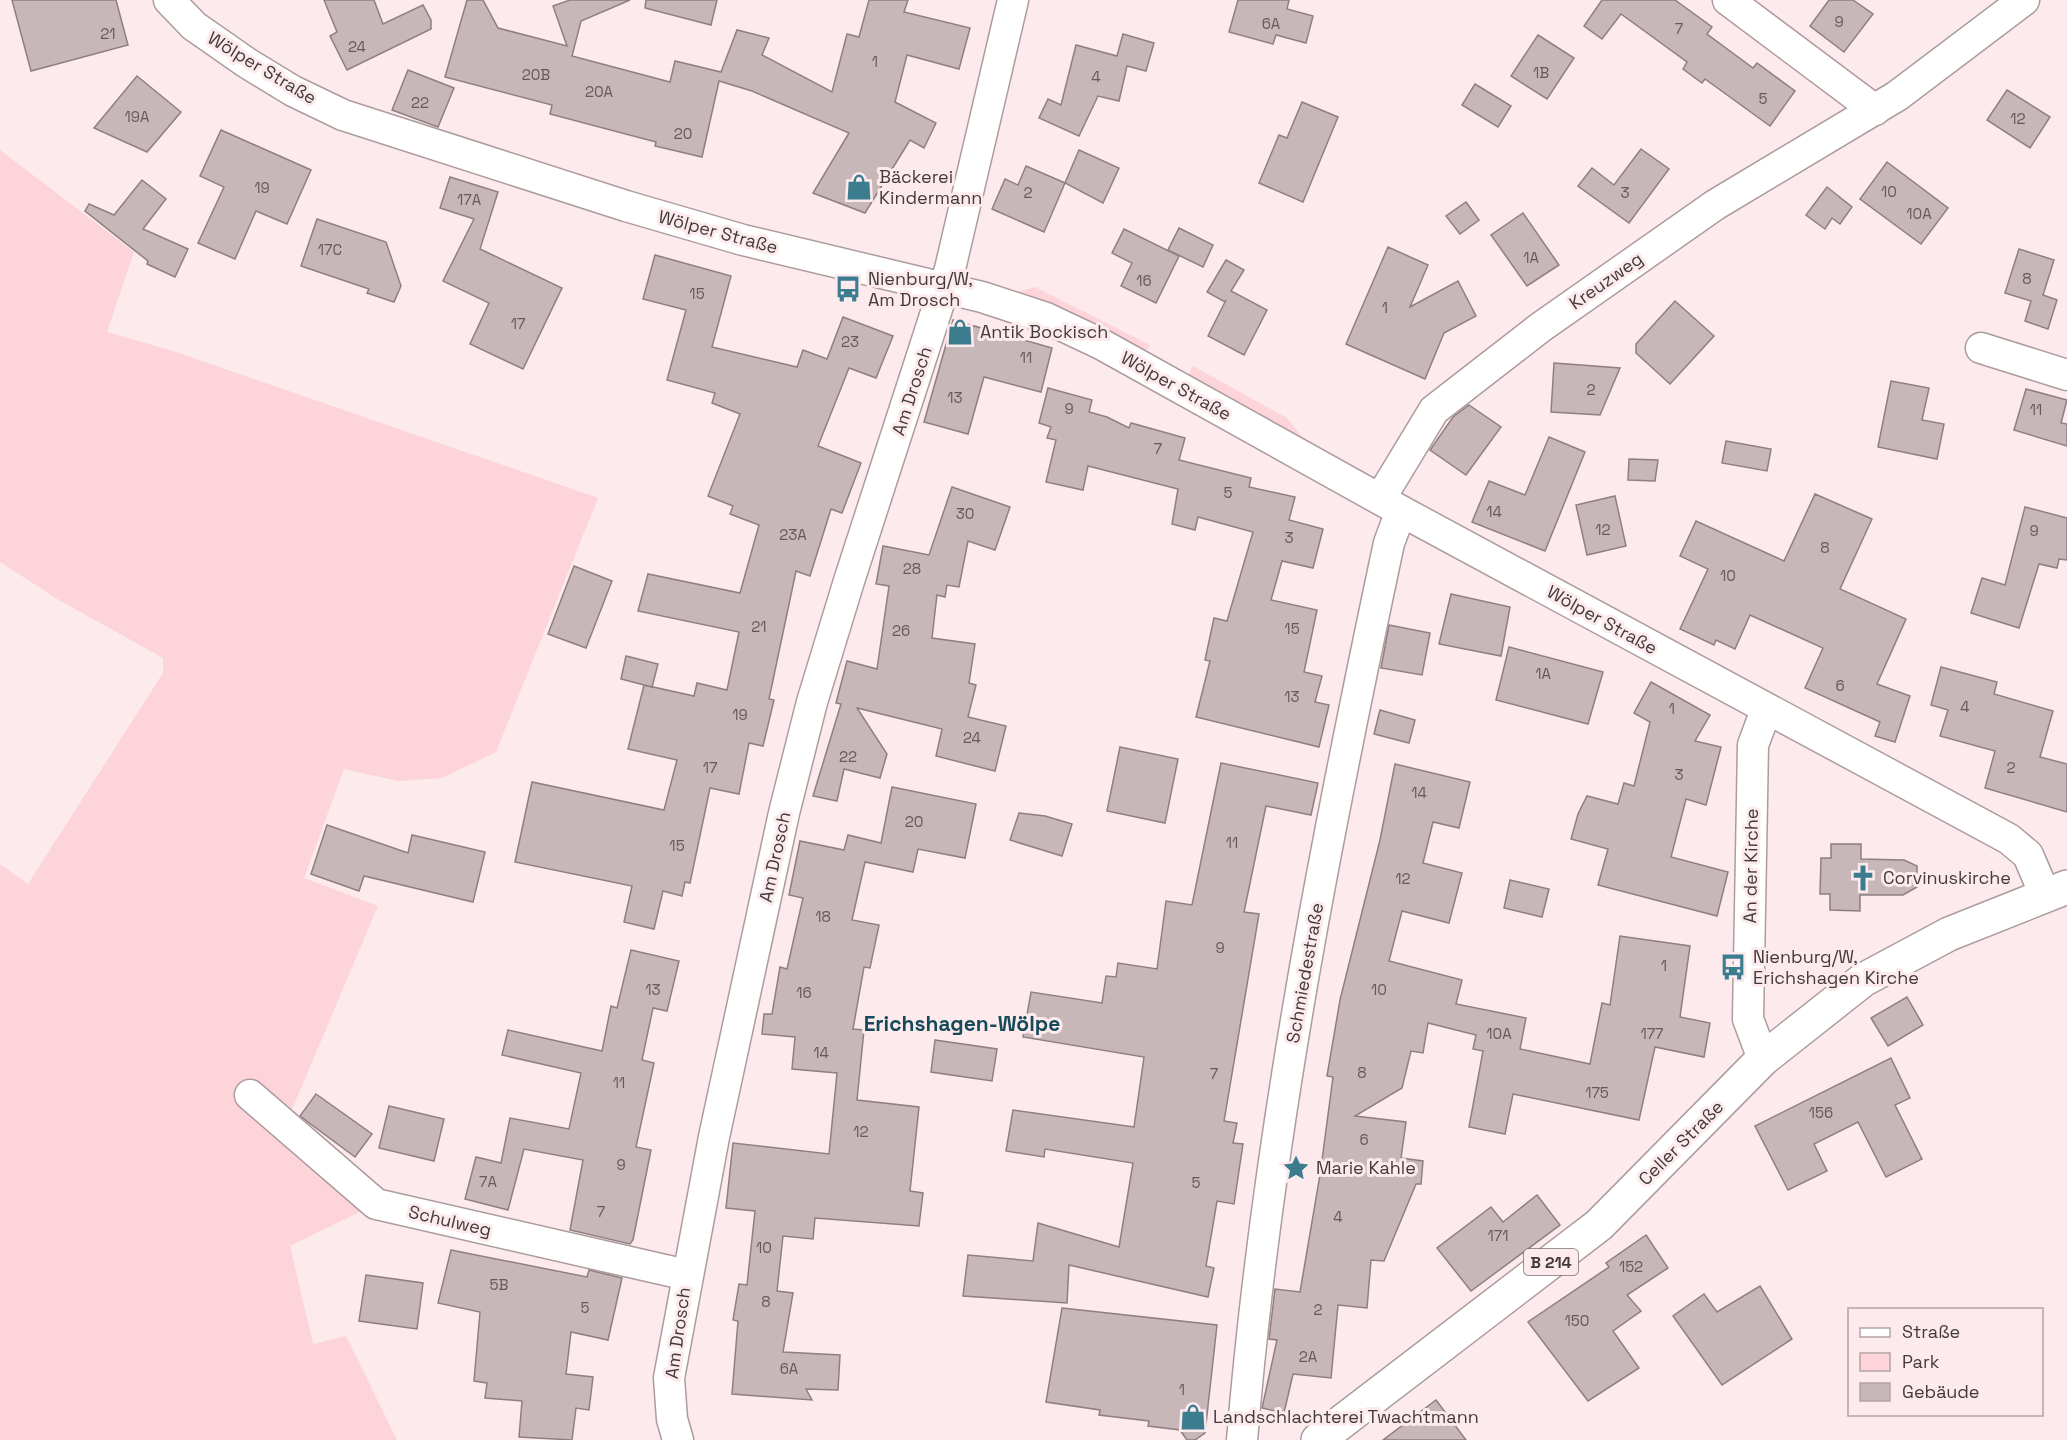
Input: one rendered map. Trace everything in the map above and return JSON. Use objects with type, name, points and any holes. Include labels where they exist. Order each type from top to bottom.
[{"type":"main road","name":"Celler Straße","points":[[1318,1440],[1599,1225],[1763,1059],[1863,980],[1949,934],[2056,891]]},
{"type":"street","name":"Wölper Straße","points":[[169,0],[194,26],[246,63],[293,91],[343,115],[732,237],[945,288],[1046,318],[1074,331],[1766,710],[2009,839],[2028,855],[2056,891]]},
{"type":"street","name":"Am Drosch","points":[[678,1440],[672,1419],[669,1378],[687,1275],[781,825],[812,702],[945,288],[1013,0]]},
{"type":"street","points":[[1728,0],[1875,110]]},
{"type":"street","name":"Kreuzweg","points":[[1390,505],[1434,410],[1540,327],[1715,205],[1875,110],[2024,0]]},
{"type":"street","points":[[1981,348],[2067,375]]},
{"type":"street","name":"Schmiedestraße","points":[[1242,1440],[1288,1070],[1345,751],[1389,543],[1390,505]]},
{"type":"street","name":"An der Kirche","points":[[1763,1059],[1748,1018],[1753,745],[1766,710]]},
{"type":"street","name":"Schulweg","points":[[250,1095],[376,1204],[687,1275]]},
{"type":"green space","points":[[0,150],[134,252],[107,332],[176,352],[598,498],[496,752],[442,778],[398,781],[344,769],[304,878],[378,906],[293,1107],[279,1121],[376,1204],[290,1246],[313,1344],[346,1336],[397,1440],[0,1440],[0,864],[28,884],[163,673],[163,658],[59,600],[0,562]]},
{"type":"green space","points":[[1035,287],[1150,345],[1143,356],[1008,294]]},
{"type":"green space","points":[[1193,366],[1287,418],[1310,447],[1186,379]]},
{"type":"building","points":[[12,0],[116,0],[128,45],[31,71]]},
{"type":"building","points":[[324,0],[374,0],[383,24],[423,5],[431,20],[431,29],[347,70],[330,36],[337,32]]},
{"type":"building","points":[[467,0],[483,0],[498,28],[567,46],[553,6],[570,0],[630,0],[581,21],[572,56],[670,82],[675,61],[721,72],[737,30],[769,38],[762,55],[832,92],[847,34],[859,37],[869,0],[908,0],[904,12],[970,28],[959,69],[907,55],[895,102],[936,123],[924,148],[910,140],[865,213],[813,193],[849,133],[752,91],[719,81],[702,157],[655,146],[656,142],[550,114],[552,105],[445,77]]},
{"type":"building","points":[[646,0],[717,0],[711,25],[645,8]]},
{"type":"building","points":[[1238,0],[1289,0],[1287,9],[1313,16],[1306,43],[1276,35],[1273,44],[1229,32]]},
{"type":"building","points":[[1602,0],[1675,0],[1712,27],[1707,34],[1753,68],[1757,63],[1795,91],[1770,126],[1705,79],[1702,83],[1683,69],[1687,62],[1621,14],[1602,39],[1584,26]]},
{"type":"building","points":[[1829,0],[1853,0],[1873,14],[1844,52],[1810,26]]},
{"type":"building","points":[[1123,34],[1154,43],[1146,71],[1127,66],[1119,101],[1098,96],[1079,136],[1039,118],[1048,99],[1061,105],[1076,45],[1117,56]]},
{"type":"building","points":[[1538,35],[1574,58],[1547,99],[1511,76]]},
{"type":"building","points":[[408,70],[454,88],[438,127],[392,110]]},
{"type":"building","points":[[137,76],[181,112],[147,152],[94,128]]},
{"type":"building","points":[[1475,84],[1511,106],[1498,127],[1462,105]]},
{"type":"building","points":[[2007,90],[2050,117],[2030,148],[1987,120]]},
{"type":"building","points":[[1302,102],[1338,117],[1303,202],[1259,183],[1279,135],[1287,138]]},
{"type":"building","points":[[221,130],[311,170],[287,224],[256,211],[235,259],[198,243],[224,187],[200,176]]},
{"type":"building","points":[[1641,149],[1669,169],[1629,223],[1578,186],[1592,168],[1614,185]]},
{"type":"building","points":[[1079,150],[1119,168],[1103,203],[1065,183]]},
{"type":"building","points":[[1887,162],[1948,208],[1921,244],[1860,199]]},
{"type":"building","points":[[1026,166],[1065,183],[1044,232],[992,209],[1005,179],[1018,185]]},
{"type":"building","points":[[450,177],[498,192],[480,249],[562,288],[523,369],[470,344],[489,303],[443,281],[474,219],[440,208]]},
{"type":"building","points":[[142,180],[166,199],[143,229],[188,249],[175,277],[147,264],[148,261],[85,211],[89,204],[114,215]]},
{"type":"building","points":[[1827,187],[1852,207],[1840,224],[1832,218],[1825,229],[1806,215]]},
{"type":"building","points":[[1466,202],[1479,220],[1460,234],[1446,216]]},
{"type":"building","points":[[1523,213],[1559,265],[1527,286],[1491,235]]},
{"type":"building","points":[[317,219],[386,242],[401,286],[394,302],[367,293],[369,289],[301,266]]},
{"type":"building","points":[[1179,228],[1213,245],[1203,267],[1168,250]]},
{"type":"building","points":[[1124,229],[1179,256],[1156,303],[1121,286],[1132,263],[1112,253]]},
{"type":"building","points":[[1388,247],[1428,265],[1410,307],[1458,281],[1476,316],[1444,333],[1425,379],[1346,344]]},
{"type":"building","points":[[2019,249],[2054,260],[2043,295],[2057,300],[2048,329],[2025,321],[2031,301],[2005,293]]},
{"type":"building","points":[[655,255],[731,276],[712,347],[797,367],[803,350],[827,359],[843,317],[893,336],[876,378],[849,368],[818,446],[861,463],[842,513],[831,509],[810,576],[796,571],[769,699],[774,700],[763,746],[749,743],[739,794],[710,788],[690,883],[685,882],[682,896],[663,891],[654,929],[624,922],[632,886],[515,862],[532,782],[664,810],[677,760],[628,749],[644,685],[694,696],[697,683],[727,690],[739,632],[638,611],[648,574],[740,593],[759,525],[730,514],[733,506],[708,496],[740,414],[712,403],[715,393],[667,380],[686,310],[643,299]]},
{"type":"building","points":[[1226,260],[1244,270],[1231,291],[1267,310],[1244,355],[1208,336],[1225,302],[1207,292]]},
{"type":"building","points":[[1675,301],[1714,336],[1670,384],[1636,353],[1636,344]]},
{"type":"building","points":[[953,320],[1052,348],[1041,392],[984,377],[968,434],[924,422]]},
{"type":"building","points":[[1554,363],[1620,368],[1600,415],[1551,412]]},
{"type":"building","points":[[1891,381],[1929,388],[1922,420],[1944,424],[1937,459],[1878,447]]},
{"type":"building","points":[[1048,388],[1092,400],[1089,412],[1107,417],[1129,428],[1131,423],[1185,438],[1179,460],[1251,478],[1249,487],[1295,497],[1289,520],[1323,529],[1313,568],[1282,561],[1271,600],[1317,610],[1304,672],[1322,676],[1315,702],[1329,705],[1319,747],[1196,717],[1210,661],[1205,660],[1214,618],[1227,621],[1253,532],[1198,517],[1195,530],[1172,524],[1178,489],[1088,466],[1083,490],[1046,482],[1056,440],[1047,438],[1051,427],[1039,423]]},
{"type":"building","points":[[2026,389],[2067,400],[2061,423],[2067,424],[2067,446],[2014,430]]},
{"type":"building","points":[[1469,405],[1501,427],[1466,475],[1430,450],[1453,417]]},
{"type":"building","points":[[1549,437],[1585,452],[1545,551],[1472,522],[1489,481],[1525,495]]},
{"type":"building","points":[[1726,441],[1771,449],[1767,471],[1722,463]]},
{"type":"building","points":[[1629,459],[1658,460],[1655,481],[1628,480]]},
{"type":"building","points":[[952,487],[1010,507],[995,550],[968,541],[959,587],[947,585],[945,597],[937,595],[932,638],[975,644],[969,683],[976,685],[968,717],[1006,726],[995,771],[936,756],[942,729],[857,708],[887,754],[880,778],[844,769],[837,801],[813,796],[841,704],[836,703],[847,661],[877,669],[889,586],[876,584],[883,546],[929,555]]},
{"type":"building","points":[[1815,494],[1872,519],[1840,589],[1906,619],[1877,684],[1910,696],[1895,742],[1875,736],[1880,722],[1805,688],[1823,648],[1750,615],[1735,649],[1716,640],[1714,645],[1680,629],[1708,569],[1680,556],[1696,521],[1784,561]]},
{"type":"building","points":[[1615,496],[1626,546],[1587,555],[1576,505]]},
{"type":"building","points":[[2025,507],[2067,518],[2067,560],[2059,559],[2057,568],[2039,564],[2019,628],[1971,613],[1982,578],[2005,585]]},
{"type":"building","points":[[574,566],[612,581],[586,648],[548,634]]},
{"type":"building","points":[[1451,594],[1510,607],[1501,656],[1439,644]]},
{"type":"building","points":[[1389,625],[1430,633],[1422,675],[1381,668]]},
{"type":"building","points":[[1509,647],[1603,672],[1588,724],[1496,700]]},
{"type":"building","points":[[626,656],[658,664],[652,687],[621,679]]},
{"type":"building","points":[[1941,667],[1997,682],[1994,694],[2053,711],[2040,757],[2067,764],[2067,812],[1985,788],[1995,751],[1940,736],[1948,710],[1931,705]]},
{"type":"building","points":[[1651,682],[1710,715],[1695,741],[1721,747],[1706,805],[1686,799],[1671,857],[1728,872],[1717,916],[1598,885],[1608,849],[1571,839],[1578,814],[1587,796],[1618,804],[1624,783],[1634,786],[1650,722],[1634,713]]},
{"type":"building","points":[[1380,710],[1415,720],[1409,743],[1374,734]]},
{"type":"building","points":[[1120,747],[1178,759],[1165,823],[1107,811]]},
{"type":"building","points":[[1221,763],[1318,783],[1311,815],[1266,806],[1244,912],[1259,914],[1224,1121],[1237,1123],[1233,1143],[1243,1144],[1234,1204],[1217,1201],[1206,1266],[1214,1268],[1208,1297],[1069,1265],[1067,1303],[963,1296],[968,1255],[1033,1261],[1038,1223],[1119,1247],[1133,1163],[1045,1149],[1044,1157],[1006,1151],[1013,1110],[1134,1127],[1144,1057],[1023,1037],[1031,992],[1102,1003],[1106,976],[1116,977],[1118,963],[1157,969],[1166,901],[1192,905]]},
{"type":"building","points":[[1395,764],[1470,782],[1459,828],[1433,822],[1423,863],[1462,873],[1449,923],[1402,911],[1389,961],[1462,980],[1456,1004],[1526,1018],[1520,1049],[1590,1064],[1602,1003],[1610,1005],[1620,936],[1690,946],[1680,1017],[1710,1023],[1704,1057],[1655,1047],[1639,1120],[1513,1094],[1505,1134],[1469,1127],[1483,1051],[1473,1049],[1476,1035],[1428,1023],[1423,1053],[1411,1051],[1402,1088],[1355,1116],[1406,1122],[1401,1158],[1423,1161],[1421,1184],[1416,1184],[1384,1261],[1371,1260],[1367,1308],[1338,1305],[1331,1378],[1293,1374],[1284,1413],[1262,1408],[1277,1340],[1269,1339],[1275,1289],[1300,1292],[1320,1175],[1333,1077],[1327,1076],[1340,1000],[1380,840]]},
{"type":"building","points":[[892,787],[976,804],[965,858],[918,849],[913,872],[865,862],[852,920],[879,925],[870,968],[864,967],[853,1029],[864,1030],[857,1100],[919,1107],[910,1191],[923,1193],[919,1226],[815,1218],[813,1239],[783,1236],[777,1291],[793,1293],[783,1352],[840,1355],[838,1390],[806,1389],[812,1400],[732,1394],[738,1321],[733,1320],[739,1284],[747,1285],[755,1211],[726,1208],[733,1143],[829,1154],[837,1073],[792,1069],[795,1037],[762,1034],[764,1014],[772,1014],[780,967],[787,969],[803,898],[789,895],[800,841],[844,850],[848,835],[881,843]]},
{"type":"building","points":[[1019,813],[1045,816],[1072,824],[1062,856],[1010,840]]},
{"type":"building","points":[[327,825],[408,853],[412,835],[485,852],[473,902],[364,876],[359,891],[311,874]]},
{"type":"building","points":[[1831,844],[1861,844],[1861,859],[1904,860],[1917,866],[1917,887],[1903,895],[1860,895],[1860,911],[1830,910],[1830,894],[1820,894],[1821,858],[1831,858]]},
{"type":"building","points":[[1510,880],[1549,889],[1542,917],[1504,908]]},
{"type":"building","points":[[631,950],[679,961],[667,1011],[653,1008],[642,1060],[654,1063],[636,1147],[651,1150],[633,1240],[630,1244],[570,1230],[583,1160],[524,1149],[508,1210],[465,1199],[476,1157],[501,1163],[510,1118],[569,1129],[581,1073],[502,1055],[508,1030],[602,1051],[611,1006],[617,1008]]},
{"type":"building","points":[[1907,997],[1923,1025],[1888,1046],[1871,1018]]},
{"type":"building","points":[[935,1040],[997,1049],[992,1081],[931,1072]]},
{"type":"building","points":[[1891,1058],[1910,1098],[1895,1105],[1922,1159],[1886,1177],[1858,1122],[1814,1144],[1827,1171],[1788,1190],[1755,1126]]},
{"type":"building","points":[[316,1094],[372,1134],[355,1157],[300,1116]]},
{"type":"building","points":[[389,1106],[444,1119],[434,1161],[379,1148]]},
{"type":"building","points":[[1537,1195],[1560,1225],[1471,1291],[1437,1248],[1491,1207],[1503,1222]]},
{"type":"building","points":[[1646,1235],[1668,1268],[1627,1295],[1641,1311],[1613,1331],[1639,1368],[1588,1401],[1528,1322],[1609,1267],[1606,1263]]},
{"type":"building","points":[[451,1250],[587,1277],[589,1270],[622,1278],[608,1340],[571,1332],[566,1374],[593,1377],[589,1410],[576,1408],[572,1440],[519,1437],[522,1401],[485,1398],[487,1383],[474,1381],[480,1312],[438,1303]]},
{"type":"building","points":[[366,1275],[423,1283],[417,1329],[359,1321]]},
{"type":"building","points":[[1760,1286],[1792,1339],[1722,1385],[1673,1316],[1704,1294],[1717,1312]]},
{"type":"building","points":[[1062,1308],[1217,1325],[1205,1433],[1195,1440],[1187,1440],[1180,1430],[1148,1426],[1149,1421],[1099,1415],[1100,1410],[1046,1402]]},
{"type":"building","points":[[1436,1400],[1466,1440],[1383,1440]]},
{"type":"place","name":"Bäckerei Kindermann","points":[[859,187]]},
{"type":"place","name":"Nienburg/W, Am Drosch","points":[[848,289]]},
{"type":"place","name":"Antik Bockisch","points":[[960,332]]},
{"type":"place","name":"Corvinuskirche","points":[[1863,878]]},
{"type":"place","name":"Nienburg/W, Erichshagen Kirche","points":[[1733,967]]},
{"type":"place","name":"Marie Kahle","points":[[1296,1168]]},
{"type":"place","name":"Landschlachterei Twachtmann","points":[[1193,1417]]},
{"type":"district","name":"Erichshagen-Wölpe","points":[[962,1024]]}]
